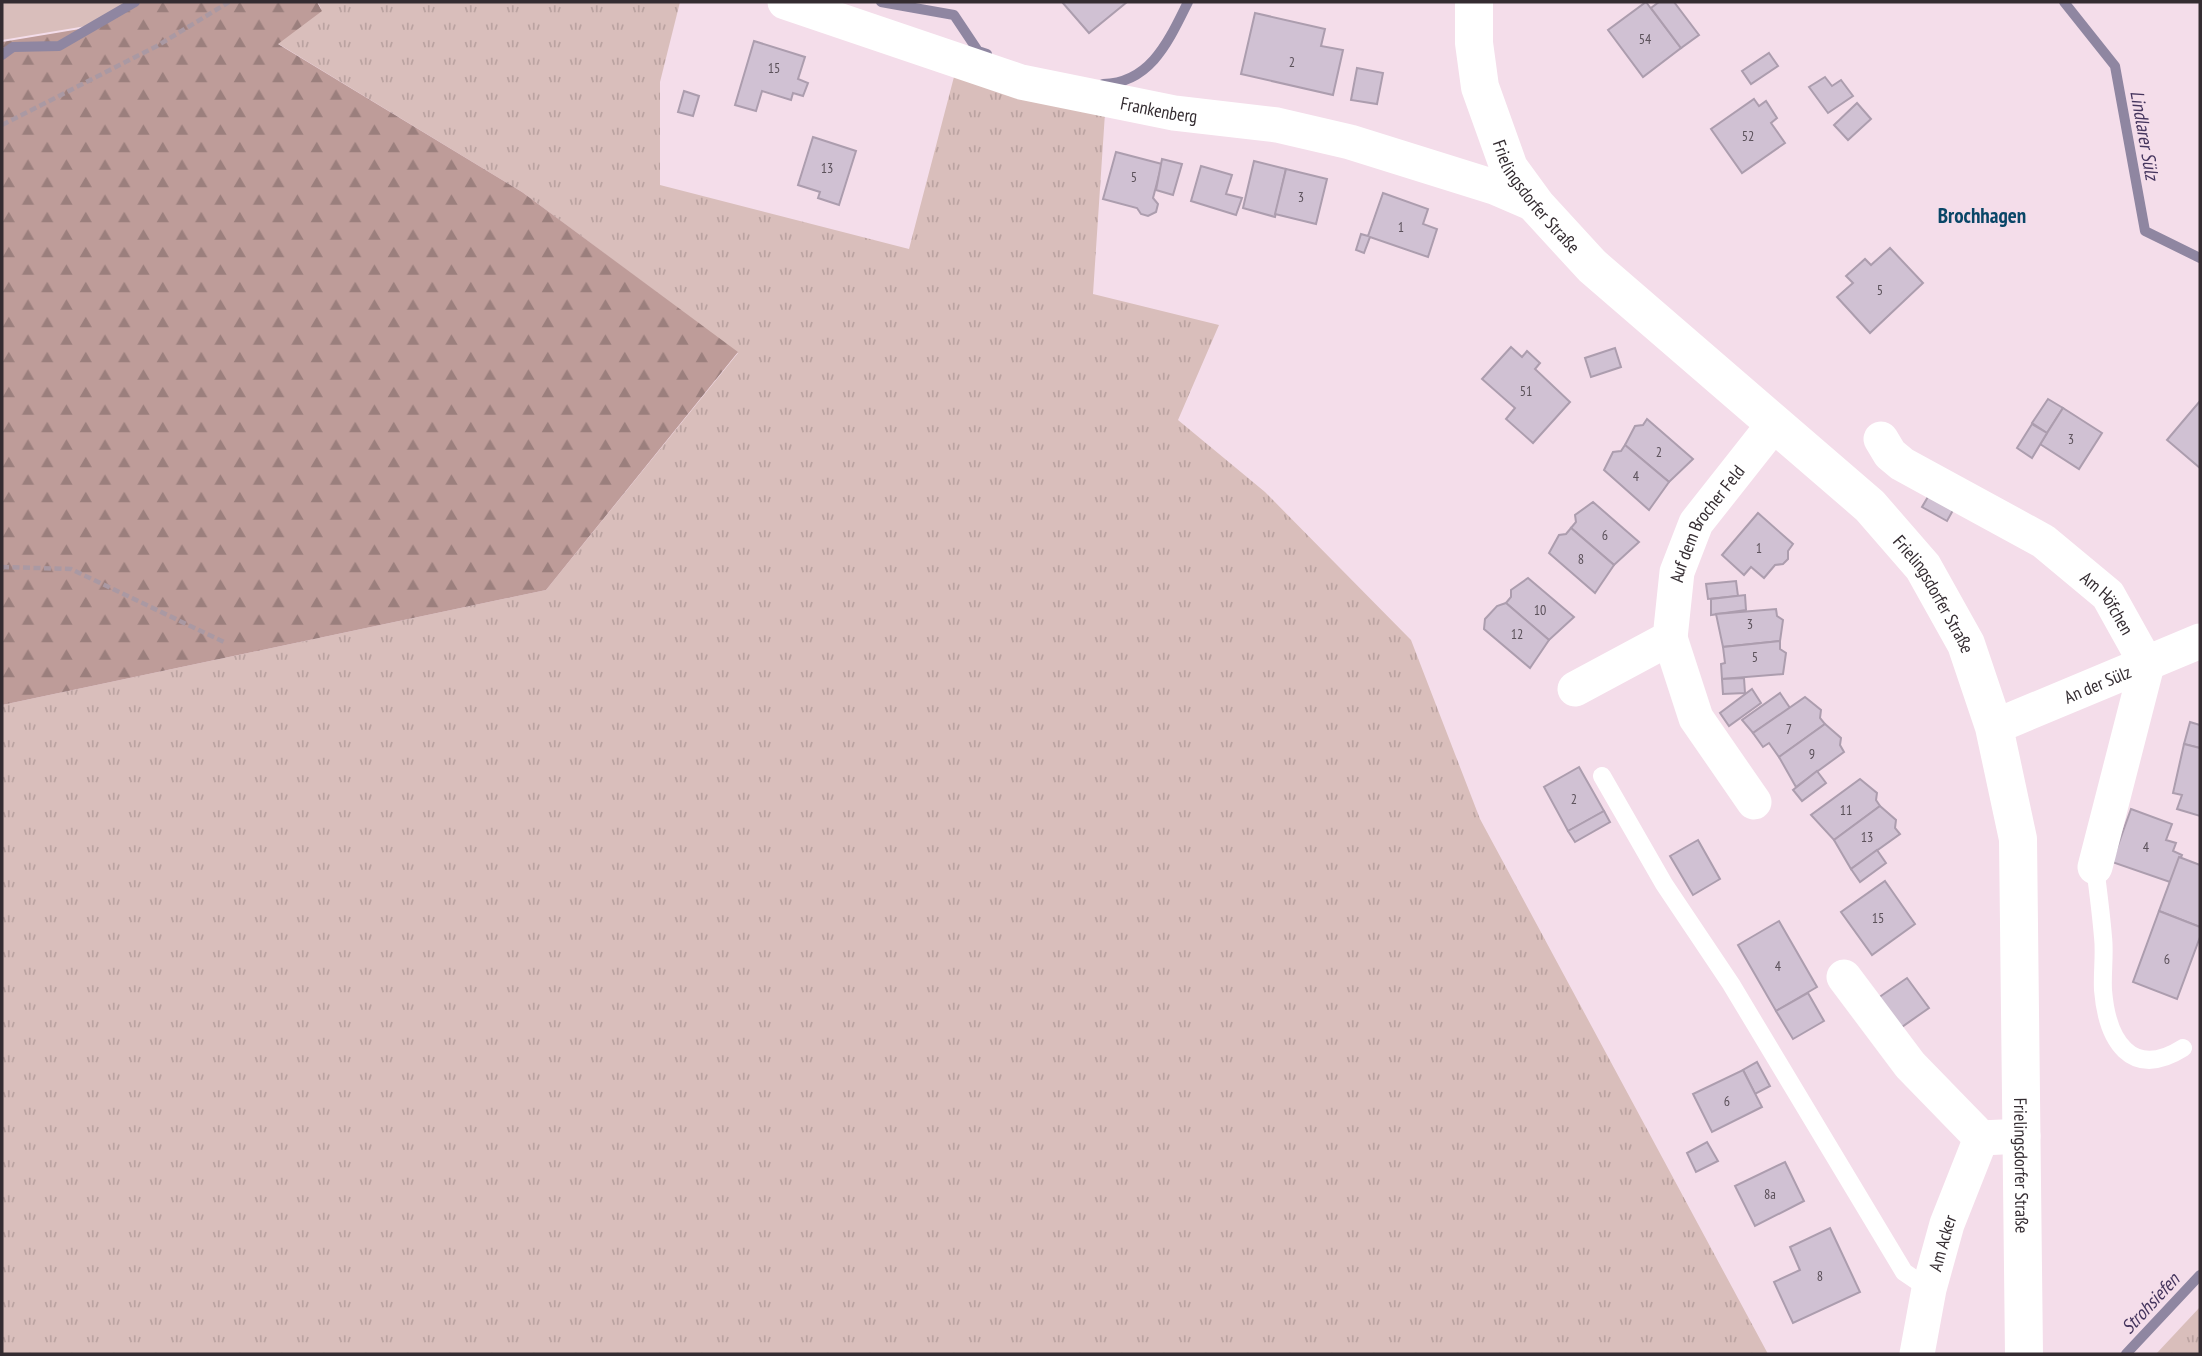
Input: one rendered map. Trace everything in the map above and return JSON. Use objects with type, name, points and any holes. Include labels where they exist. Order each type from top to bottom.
[{"type":"main road","name":"Frielingsdorfer Straße","points":[[1474,2],[1474,43],[1480,87],[1509,169],[1536,205],[1592,266],[1870,506],[1923,567],[1966,644],[1994,727],[2018,839],[2024,1354]]},
{"type":"street","name":"Frankenberg","points":[[785,2],[1021,82],[1174,113],[1277,125],[1350,142],[1494,187],[1536,205]]},
{"type":"street","name":"Auf dem Brocher Feld","points":[[1754,802],[1696,718],[1670,638],[1677,572],[1696,523],[1774,424]]},
{"type":"street","name":"Am Höfchen","points":[[1881,439],[1890,454],[1902,464],[2043,541],[2062,556],[2108,596],[2147,665]]},
{"type":"street","points":[[1575,689],[1670,638]]},
{"type":"street","name":"An der Sülz","points":[[1994,727],[2198,646]]},
{"type":"street","points":[[2095,867],[2147,665]]},
{"type":"street","points":[[1844,977],[1910,1065],[1981,1138],[2023,1136]]},
{"type":"street","name":"Am Acker","points":[[1917,1354],[1929,1289],[1947,1224],[1981,1138]]},
{"type":"lane","points":[[1602,776],[1664,884],[1731,984],[1904,1272],[1929,1289]]},
{"type":"lane","points":[[2095,867],[2104,939],[2103,990],[2114,1036],[2127,1052],[2142,1061],[2163,1061],[2183,1048]]},
{"type":"path","points":[[2,125],[157,46],[229,2]]},
{"type":"path","points":[[2,567],[71,569],[224,642]]},
{"type":"green space","points":[[2,2],[140,2],[92,25],[2,40]]},
{"type":"green space","points":[[142,2],[317,2],[322,11],[278,44],[522,192],[738,352],[546,590],[2,705],[2,42],[92,27]]},
{"type":"green space","points":[[318,2],[680,2],[660,82],[660,185],[909,249],[955,73],[1105,113],[1093,294],[1219,325],[1178,420],[1265,492],[1411,640],[1480,819],[1768,1354],[2,1354],[2,705],[546,590],[738,353],[522,192],[277,43],[321,9]]},
{"type":"green space","points":[[2200,1307],[2200,1354],[2156,1354]]},
{"type":"building","points":[[1062,2],[1127,2],[1089,33]]},
{"type":"building","points":[[1646,2],[1681,48],[1643,77],[1608,30]]},
{"type":"building","points":[[1659,2],[1674,2],[1699,35],[1681,48],[1651,8]]},
{"type":"building","points":[[1255,13],[1325,29],[1321,46],[1343,50],[1333,95],[1241,74]]},
{"type":"building","points":[[754,41],[805,57],[798,79],[808,83],[803,96],[793,93],[791,100],[762,91],[756,111],[735,105]]},
{"type":"building","points":[[1769,53],[1778,66],[1751,84],[1742,71]]},
{"type":"building","points":[[1357,68],[1383,73],[1377,104],[1351,100]]},
{"type":"building","points":[[1825,77],[1832,86],[1841,80],[1853,96],[1828,113],[1809,87]]},
{"type":"building","points":[[684,91],[699,96],[693,116],[678,112]]},
{"type":"building","points":[[1754,99],[1759,106],[1766,101],[1777,118],[1771,123],[1785,143],[1742,173],[1711,129]]},
{"type":"building","points":[[1857,103],[1871,119],[1848,140],[1834,125]]},
{"type":"building","points":[[813,137],[856,151],[839,205],[818,198],[820,192],[798,185]]},
{"type":"building","points":[[1116,152],[1162,164],[1153,198],[1158,204],[1156,212],[1148,216],[1141,214],[1137,208],[1103,199]]},
{"type":"building","points":[[1162,159],[1182,164],[1173,195],[1156,190]]},
{"type":"building","points":[[1254,161],[1286,169],[1275,217],[1243,208]]},
{"type":"building","points":[[1201,166],[1232,175],[1226,194],[1242,198],[1236,215],[1191,201]]},
{"type":"building","points":[[1286,169],[1327,179],[1316,224],[1275,214]]},
{"type":"building","points":[[1383,193],[1428,209],[1423,224],[1437,229],[1428,257],[1370,237],[1364,253],[1356,250],[1361,234],[1368,236]]},
{"type":"building","points":[[1890,248],[1923,283],[1870,333],[1837,297],[1853,283],[1846,276],[1865,259],[1871,265]]},
{"type":"building","points":[[1511,347],[1522,357],[1527,351],[1540,363],[1535,369],[1570,402],[1533,443],[1506,419],[1515,408],[1482,379]]},
{"type":"building","points":[[1615,348],[1621,367],[1591,377],[1585,358]]},
{"type":"building","points":[[2048,399],[2063,408],[2047,433],[2032,423]]},
{"type":"building","points":[[2200,401],[2200,468],[2167,440]]},
{"type":"building","points":[[2063,408],[2102,433],[2079,469],[2040,444]]},
{"type":"building","points":[[1647,419],[1693,459],[1669,482],[1625,445],[1635,426],[1643,425]]},
{"type":"building","points":[[2032,424],[2047,433],[2032,458],[2017,448]]},
{"type":"building","points":[[1625,445],[1669,482],[1649,510],[1604,470],[1613,452],[1621,451]]},
{"type":"building","points":[[1932,490],[1957,503],[1947,521],[1922,507]]},
{"type":"building","points":[[1593,502],[1639,542],[1614,565],[1571,528],[1576,522],[1575,515]]},
{"type":"building","points":[[1758,513],[1793,544],[1788,551],[1788,559],[1783,564],[1775,565],[1764,578],[1751,567],[1744,575],[1722,555]]},
{"type":"building","points":[[1571,528],[1614,565],[1595,593],[1549,553],[1559,535],[1566,534]]},
{"type":"building","points":[[1528,578],[1574,617],[1549,640],[1506,603],[1511,597],[1511,590]]},
{"type":"building","points":[[1736,581],[1738,596],[1708,599],[1706,584]]},
{"type":"building","points":[[1745,595],[1746,610],[1711,615],[1711,599]]},
{"type":"building","points":[[1506,603],[1549,640],[1530,668],[1484,629],[1485,619],[1497,606]]},
{"type":"building","points":[[1776,609],[1777,616],[1783,620],[1780,641],[1723,647],[1716,614]]},
{"type":"building","points":[[1780,641],[1780,649],[1786,653],[1783,674],[1722,679],[1721,664],[1725,663],[1723,647]]},
{"type":"building","points":[[1744,678],[1745,693],[1723,694],[1722,679]]},
{"type":"building","points":[[1752,689],[1761,703],[1729,726],[1720,713]]},
{"type":"building","points":[[1780,693],[1790,708],[1753,733],[1742,720]]},
{"type":"building","points":[[1805,697],[1821,710],[1820,718],[1825,724],[1779,757],[1769,743],[1763,747],[1753,733]]},
{"type":"building","points":[[2190,722],[2200,725],[2200,748],[2184,744]]},
{"type":"building","points":[[1825,724],[1841,738],[1840,745],[1844,752],[1796,787],[1779,757]]},
{"type":"building","points":[[2184,744],[2200,748],[2200,816],[2177,809],[2182,795],[2173,793]]},
{"type":"building","points":[[1579,767],[1604,811],[1568,831],[1544,787]]},
{"type":"building","points":[[1817,771],[1826,783],[1802,801],[1793,790]]},
{"type":"building","points":[[1860,779],[1877,793],[1876,800],[1880,806],[1834,840],[1811,815]]},
{"type":"building","points":[[1880,806],[1896,820],[1895,828],[1900,834],[1851,869],[1834,840]]},
{"type":"building","points":[[2131,809],[2172,824],[2166,840],[2176,843],[2173,851],[2182,855],[2170,882],[2112,862]]},
{"type":"building","points":[[1604,811],[1610,822],[1575,842],[1568,831]]},
{"type":"building","points":[[1698,840],[1720,879],[1693,895],[1670,856]]},
{"type":"building","points":[[1877,850],[1886,863],[1860,882],[1851,869]]},
{"type":"building","points":[[2179,857],[2200,865],[2200,927],[2159,911]]},
{"type":"building","points":[[1885,881],[1915,924],[1872,955],[1841,912]]},
{"type":"building","points":[[2159,911],[2200,927],[2200,937],[2177,999],[2133,982]]},
{"type":"building","points":[[1779,921],[1817,987],[1776,1011],[1738,945]]},
{"type":"building","points":[[1907,978],[1929,1008],[1899,1029],[1878,998]]},
{"type":"building","points":[[1808,993],[1824,1021],[1793,1039],[1776,1011]]},
{"type":"building","points":[[1757,1062],[1770,1086],[1755,1094],[1743,1070]]},
{"type":"building","points":[[1743,1070],[1762,1107],[1712,1132],[1693,1094]]},
{"type":"building","points":[[1707,1142],[1718,1161],[1696,1172],[1687,1153]]},
{"type":"building","points":[[1785,1162],[1804,1201],[1755,1226],[1735,1186]]},
{"type":"building","points":[[1830,1228],[1860,1292],[1793,1323],[1774,1282],[1800,1270],[1790,1247]]},
{"type":"waterway","points":[[2,55],[13,47],[59,46],[135,2]]},
{"type":"waterway","points":[[881,2],[954,15],[978,51],[987,54]]},
{"type":"waterway","points":[[1103,84],[1120,82],[1146,68],[1165,44],[1188,2]]},
{"type":"waterway","name":"Lindlarer Sülz","points":[[2064,2],[2115,66],[2145,231],[2200,258]]},
{"type":"waterway","name":"Strohsiefen","points":[[2126,1354],[2200,1275]]},
{"type":"district","name":"Brochhagen","points":[[1982,215]]}]
